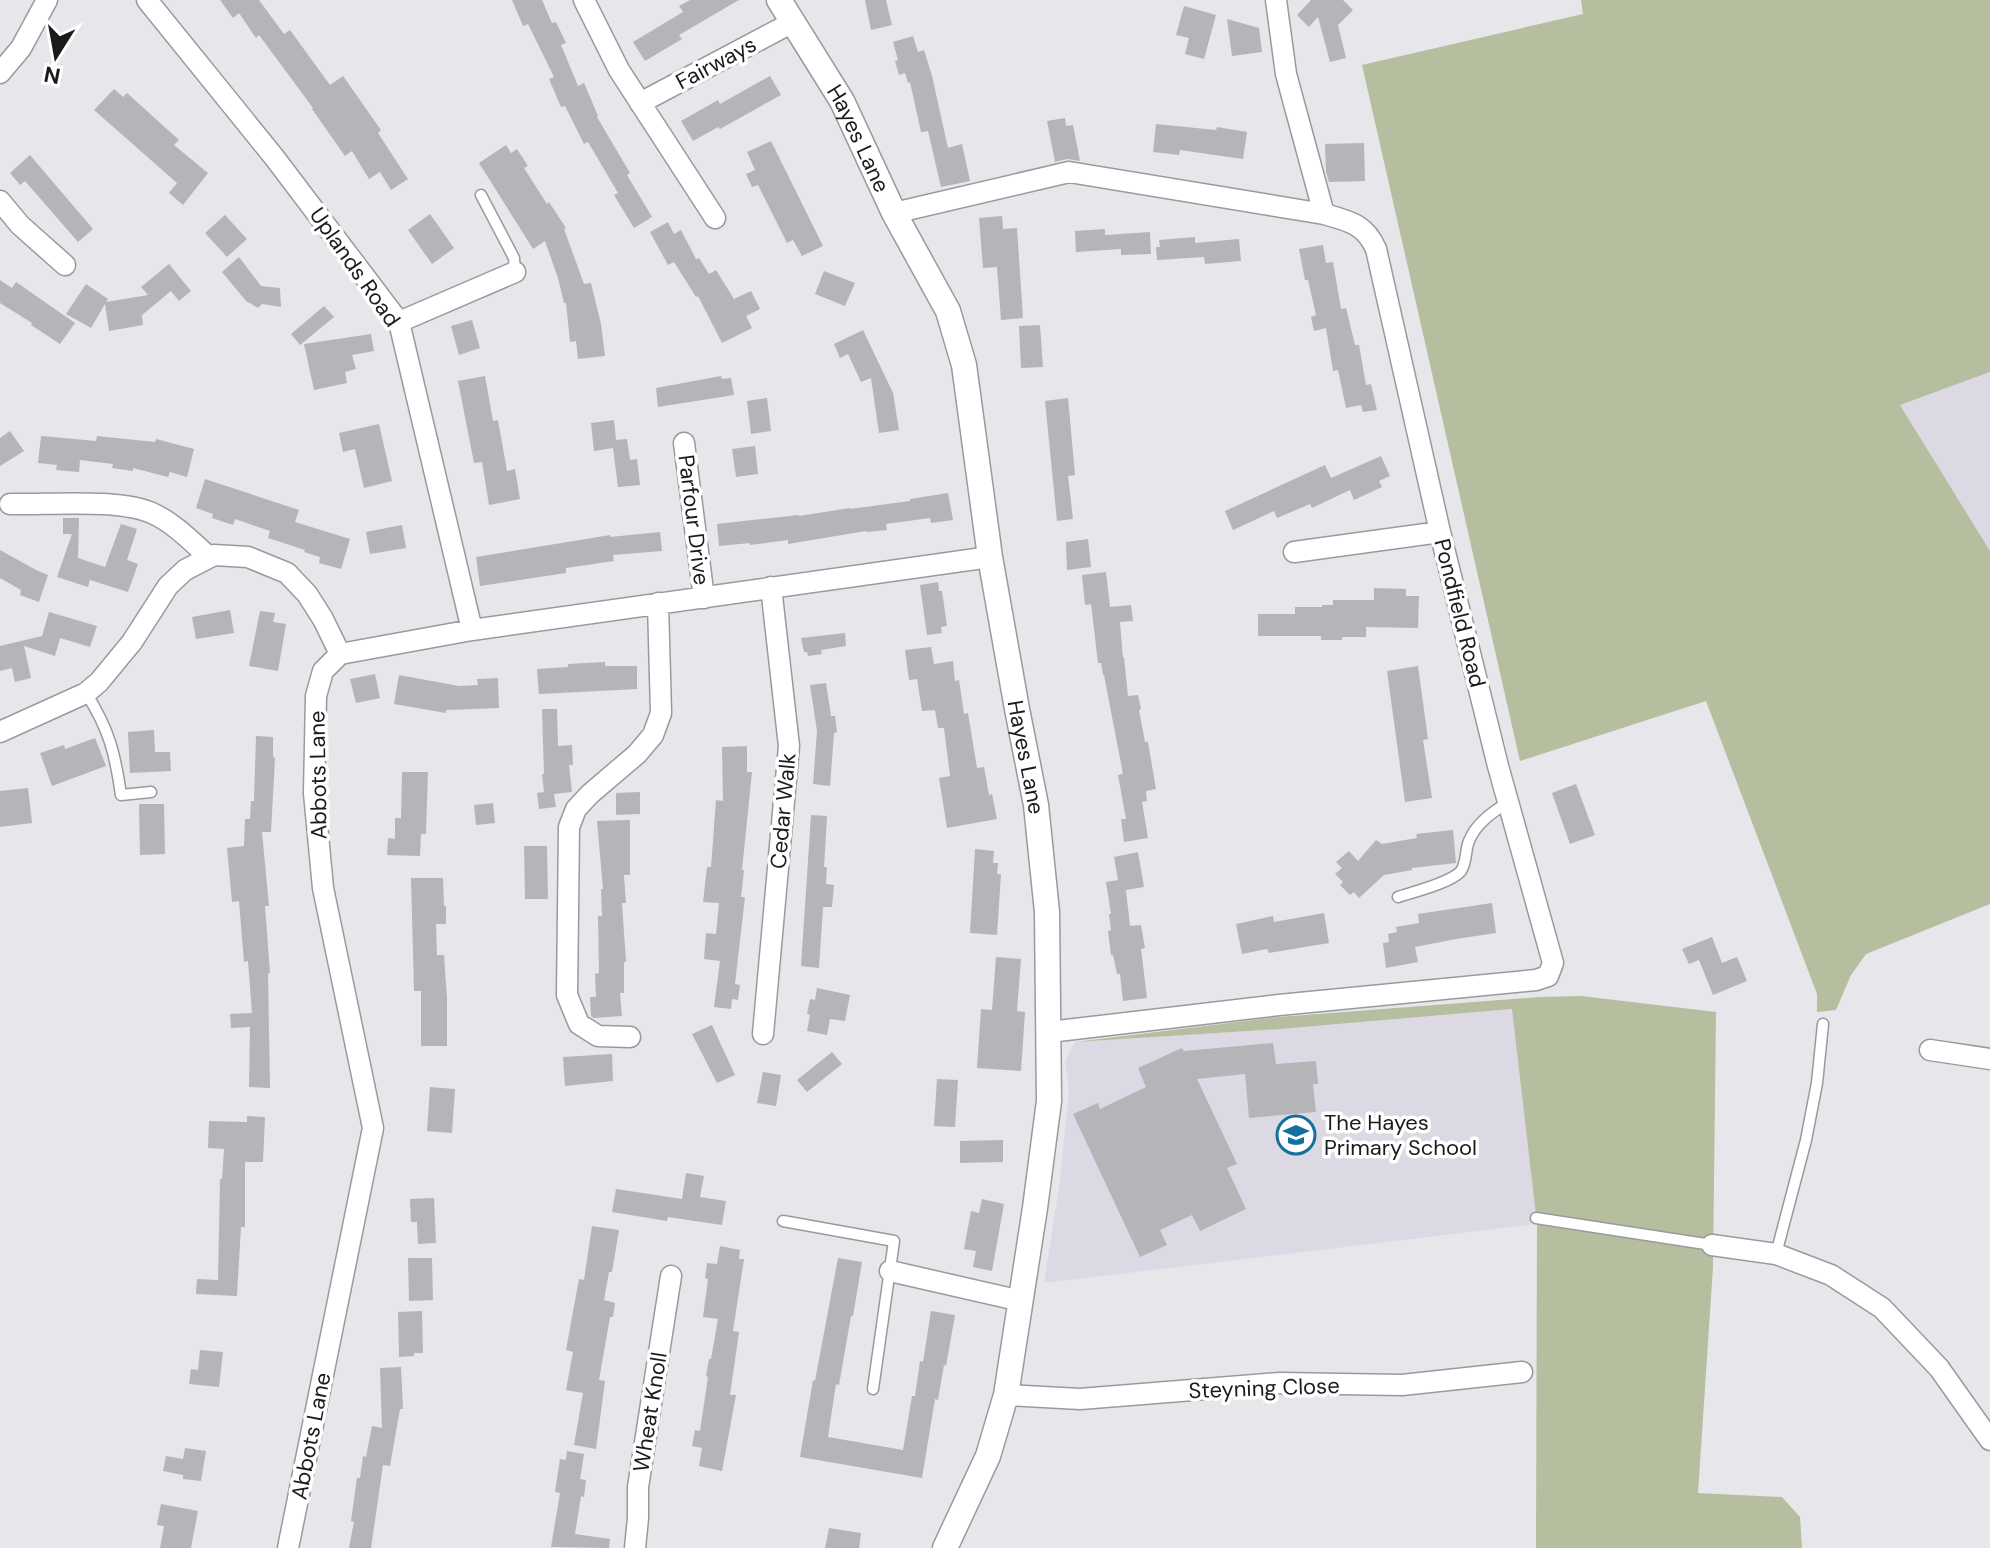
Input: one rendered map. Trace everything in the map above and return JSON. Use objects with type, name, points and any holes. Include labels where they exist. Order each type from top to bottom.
[{"type":"street","points":[[0,73],[21,48],[47,0]]},
{"type":"street","name":"Uplands Road","points":[[147,0],[274,157],[399,322],[472,630]]},
{"type":"street","points":[[584,0],[619,70],[715,218]]},
{"type":"street","name":"Hayes Lane","points":[[779,0],[842,101],[894,213],[948,311],[964,365],[990,557],[1036,805],[1047,912],[1049,1101],[1006,1395],[988,1456],[945,1548]]},
{"type":"street","points":[[1276,0],[1286,74],[1324,214]]},
{"type":"street","name":"Fairways","points":[[640,103],[793,22]]},
{"type":"street","name":"Pondfield Road","points":[[894,213],[1069,172],[1324,214],[1349,221],[1371,237],[1440,532],[1508,802],[1553,963],[1548,976],[1536,980],[1279,1005],[1049,1032]]},
{"type":"street","points":[[0,201],[20,225],[65,265]]},
{"type":"street","points":[[399,322],[515,272]]},
{"type":"street","name":"Parfour Drive","points":[[684,443],[704,598]]},
{"type":"street","points":[[10,504],[132,507],[155,514],[185,534],[209,557]]},
{"type":"street","points":[[1294,552],[1440,532]]},
{"type":"street","points":[[0,732],[86,693],[132,642],[168,586],[185,570],[209,557],[248,557],[287,573],[307,594],[340,654],[472,630],[990,557]]},
{"type":"street","name":"Cedar Walk","points":[[763,1034],[789,746],[771,587]]},
{"type":"street","points":[[630,1037],[598,1036],[579,1024],[567,995],[569,827],[576,809],[637,754],[653,735],[661,713],[658,603]]},
{"type":"street","name":"Abbots Lane","points":[[288,1548],[373,1128],[323,888],[314,793],[316,696],[323,671],[340,654]]},
{"type":"street","points":[[1930,1050],[1990,1059]]},
{"type":"street","points":[[1712,1245],[1776,1254],[1831,1275],[1882,1308],[1939,1368],[1990,1440]]},
{"type":"street","points":[[890,1271],[1021,1301]]},
{"type":"street","name":"Wheat Knoll","points":[[635,1548],[638,1487],[671,1276]]},
{"type":"street","name":"Steyning Close","points":[[1006,1395],[1080,1399],[1280,1383],[1402,1385],[1522,1372]]},
{"type":"lane","points":[[481,195],[514,258],[515,272]]},
{"type":"lane","points":[[86,693],[102,717],[115,758],[121,795],[151,792]]},
{"type":"lane","points":[[1398,897],[1447,880],[1460,872],[1469,839],[1484,819],[1508,802]]},
{"type":"lane","points":[[1776,1254],[1806,1140],[1817,1083],[1823,1024]]},
{"type":"lane","points":[[1536,1218],[1712,1245]]},
{"type":"lane","points":[[783,1221],[894,1241],[873,1389]]},
{"type":"shaded area","points":[[1990,372],[1990,551],[1900,405]]},
{"type":"shaded area","name":"The Hayes Primary School","points":[[1513,1009],[1537,1224],[1044,1283],[1060,1181],[1069,1090],[1065,1061],[1075,1042],[1280,1029]]},
{"type":"green space","points":[[1581,0],[1990,0],[1990,372],[1900,405],[1990,551],[1990,904],[1866,954],[1851,975],[1836,1010],[1817,1012],[1817,994],[1706,701],[1520,761],[1362,65],[1583,14]]},
{"type":"green space","points":[[1581,996],[1716,1012],[1713,1267],[1698,1493],[1782,1497],[1800,1517],[1802,1548],[1536,1548],[1537,1224],[1512,1009],[1280,1029],[1075,1042],[1279,1017]]},
{"type":"building","points":[[220,0],[259,0],[284,34],[290,30],[330,85],[343,76],[381,130],[378,133],[408,179],[391,190],[380,172],[369,179],[352,151],[345,156],[259,35],[256,38],[239,13],[233,18]]},
{"type":"building","points":[[512,0],[542,0],[552,23],[556,22],[566,43],[561,45],[578,86],[584,83],[597,117],[652,217],[634,228],[588,142],[584,144],[565,106],[561,107],[549,79],[554,77],[528,24],[523,26]]},
{"type":"building","points":[[690,0],[739,0],[679,35],[682,39],[645,61],[633,42],[683,12],[679,6]]},
{"type":"building","points":[[865,0],[886,0],[892,25],[871,30]]},
{"type":"building","points":[[1311,0],[1343,0],[1353,10],[1338,25],[1346,58],[1330,62],[1318,17],[1309,27],[1297,15]]},
{"type":"building","points":[[1184,6],[1216,15],[1204,59],[1185,54],[1189,38],[1176,35]]},
{"type":"building","points":[[1227,19],[1259,28],[1262,52],[1232,56]]},
{"type":"building","points":[[913,36],[918,52],[924,50],[948,148],[962,144],[970,181],[941,187],[928,131],[921,132],[910,82],[905,73],[899,75],[895,61],[898,60],[893,42]]},
{"type":"building","points":[[770,76],[781,95],[693,141],[681,121],[718,100],[720,104]]},
{"type":"building","points":[[114,89],[123,97],[127,93],[179,140],[174,145],[208,173],[183,205],[169,193],[177,183],[94,110]]},
{"type":"building","points":[[1065,118],[1066,126],[1073,125],[1080,161],[1067,159],[1055,162],[1047,121]]},
{"type":"building","points":[[1156,124],[1247,132],[1243,159],[1180,150],[1179,155],[1153,152]]},
{"type":"building","points":[[771,141],[823,246],[802,256],[793,240],[787,243],[758,185],[752,187],[746,174],[755,170],[747,152]]},
{"type":"building","points":[[1364,143],[1365,181],[1329,182],[1325,144]]},
{"type":"building","points":[[506,145],[511,153],[517,149],[528,166],[524,168],[566,228],[584,284],[591,283],[605,356],[578,359],[576,341],[570,342],[566,303],[545,241],[533,249],[479,163]]},
{"type":"building","points":[[30,155],[93,229],[78,242],[25,181],[20,185],[10,173]]},
{"type":"building","points":[[430,214],[454,248],[432,264],[408,230]]},
{"type":"building","points":[[225,215],[247,239],[227,257],[205,233]]},
{"type":"building","points":[[1002,216],[1003,229],[1017,228],[1023,318],[1001,320],[997,267],[983,268],[979,218]]},
{"type":"building","points":[[668,222],[674,234],[681,230],[696,259],[699,258],[709,274],[716,270],[734,299],[751,291],[760,309],[746,316],[752,328],[722,343],[698,296],[674,262],[668,265],[650,232]]},
{"type":"building","points":[[1105,229],[1105,235],[1150,232],[1151,254],[1121,255],[1121,249],[1076,252],[1075,231]]},
{"type":"building","points":[[1195,237],[1195,243],[1239,239],[1241,261],[1205,264],[1204,257],[1157,260],[1159,240]]},
{"type":"building","points":[[1323,245],[1326,263],[1333,262],[1341,309],[1346,308],[1355,345],[1359,345],[1366,385],[1371,384],[1377,410],[1363,412],[1361,405],[1346,408],[1338,370],[1333,371],[1326,328],[1314,331],[1311,317],[1316,315],[1299,249]]},
{"type":"building","points":[[239,257],[261,286],[280,288],[281,307],[262,304],[258,308],[246,301],[222,272]]},
{"type":"building","points":[[169,264],[191,291],[179,301],[171,291],[142,315],[143,325],[109,331],[105,304],[91,328],[66,314],[86,284],[108,299],[106,302],[148,295],[141,287]]},
{"type":"building","points":[[824,271],[855,283],[845,306],[815,294]]},
{"type":"building","points":[[0,280],[12,288],[16,282],[75,323],[60,344],[0,303]]},
{"type":"building","points":[[324,306],[334,317],[300,345],[291,334]]},
{"type":"building","points":[[472,320],[480,348],[459,355],[451,326]]},
{"type":"building","points":[[1040,325],[1043,367],[1021,368],[1019,326]]},
{"type":"building","points":[[863,330],[893,393],[899,430],[879,433],[871,378],[861,382],[848,354],[840,358],[834,344]]},
{"type":"building","points":[[371,334],[374,351],[352,355],[356,369],[345,372],[347,383],[314,390],[304,344]]},
{"type":"building","points":[[485,376],[493,421],[498,420],[507,471],[515,469],[520,499],[489,505],[482,462],[474,463],[458,381]]},
{"type":"building","points":[[721,376],[722,379],[731,378],[734,395],[658,407],[656,388]]},
{"type":"building","points":[[767,398],[771,431],[751,434],[747,401]]},
{"type":"building","points":[[1068,398],[1075,475],[1068,476],[1073,519],[1057,521],[1045,401]]},
{"type":"building","points":[[614,420],[616,440],[627,439],[630,460],[637,459],[640,485],[618,487],[613,448],[594,451],[591,423]]},
{"type":"building","points":[[379,424],[392,481],[364,488],[355,449],[343,452],[339,433]]},
{"type":"building","points":[[10,431],[24,451],[0,466],[0,438]]},
{"type":"building","points":[[41,436],[96,441],[97,436],[155,442],[156,439],[194,449],[187,477],[170,472],[168,477],[80,460],[79,472],[56,470],[57,465],[38,463]]},
{"type":"building","points":[[755,446],[758,474],[736,477],[732,449]]},
{"type":"building","points":[[1381,456],[1390,476],[1379,481],[1382,487],[1354,500],[1350,490],[1312,508],[1310,504],[1277,518],[1274,511],[1233,530],[1225,511],[1325,465],[1331,478]]},
{"type":"building","points":[[205,479],[299,510],[295,522],[350,539],[341,569],[319,563],[320,557],[305,550],[268,538],[270,531],[235,519],[233,525],[212,518],[213,514],[196,508]]},
{"type":"building","points":[[948,493],[953,520],[931,523],[930,518],[886,524],[887,530],[788,544],[788,540],[719,546],[717,524],[799,516]]},
{"type":"building","points":[[63,518],[79,518],[78,558],[105,567],[121,524],[137,529],[127,560],[138,564],[128,592],[90,580],[88,587],[57,577],[72,534],[63,534]]},
{"type":"building","points":[[402,525],[406,548],[370,554],[366,532]]},
{"type":"building","points":[[660,532],[662,551],[613,555],[614,561],[566,568],[566,573],[480,586],[476,557],[610,535]]},
{"type":"building","points":[[1088,539],[1091,567],[1067,570],[1066,542]]},
{"type":"building","points":[[0,550],[48,575],[39,602],[20,595],[21,590],[0,578]]},
{"type":"building","points":[[1106,572],[1110,607],[1131,605],[1133,621],[1120,622],[1128,696],[1138,695],[1156,789],[1146,791],[1147,801],[1142,802],[1148,838],[1124,842],[1121,819],[1126,819],[1118,775],[1123,774],[1104,675],[1101,663],[1098,663],[1091,604],[1085,605],[1082,575]]},
{"type":"building","points":[[938,582],[947,626],[941,627],[942,633],[927,635],[920,585]]},
{"type":"building","points":[[1374,588],[1406,589],[1406,596],[1419,596],[1418,628],[1366,627],[1366,637],[1342,637],[1342,640],[1321,640],[1321,636],[1258,636],[1258,614],[1295,614],[1295,607],[1333,605],[1333,600],[1374,600]]},
{"type":"building","points":[[230,610],[234,633],[196,639],[192,617]]},
{"type":"building","points":[[260,611],[275,613],[273,622],[286,624],[278,671],[249,666]]},
{"type":"building","points":[[49,612],[97,626],[90,647],[60,638],[55,656],[24,646],[31,678],[15,682],[12,668],[0,671],[0,646],[42,636]]},
{"type":"building","points":[[845,633],[846,646],[821,650],[822,654],[808,656],[804,652],[801,638]]},
{"type":"building","points":[[931,647],[934,664],[953,661],[964,714],[968,713],[977,768],[984,767],[997,819],[947,828],[939,778],[950,776],[944,728],[938,728],[935,710],[922,711],[917,679],[909,680],[905,650]]},
{"type":"building","points":[[605,662],[605,666],[637,666],[637,689],[539,694],[537,669]]},
{"type":"building","points":[[1418,666],[1428,739],[1423,740],[1432,798],[1405,802],[1387,671]]},
{"type":"building","points":[[375,674],[380,698],[356,703],[350,679]]},
{"type":"building","points":[[399,675],[459,686],[478,685],[477,679],[498,678],[499,708],[446,710],[446,713],[394,704]]},
{"type":"building","points":[[826,683],[837,732],[834,733],[830,786],[813,784],[817,731],[810,685]]},
{"type":"building","points":[[542,709],[557,709],[558,746],[572,745],[573,765],[569,765],[572,792],[554,794],[556,807],[539,809],[537,793],[544,792]]},
{"type":"building","points":[[154,730],[155,752],[170,752],[171,771],[130,773],[128,732]]},
{"type":"building","points":[[256,736],[273,737],[275,758],[271,832],[262,832],[269,906],[265,906],[270,973],[270,1088],[249,1087],[250,1027],[231,1028],[230,1014],[252,1013],[239,901],[232,902],[227,848],[244,846],[245,819],[250,819],[251,801],[254,801]]},
{"type":"building","points":[[95,738],[106,766],[52,786],[40,753],[64,745],[65,749]]},
{"type":"building","points":[[747,746],[747,772],[752,772],[742,870],[741,897],[745,897],[735,984],[740,985],[738,1000],[732,999],[731,1009],[714,1007],[720,961],[704,959],[706,933],[716,934],[719,903],[703,902],[707,867],[711,867],[716,800],[723,801],[722,747]]},
{"type":"building","points":[[402,772],[428,772],[426,834],[421,834],[420,856],[387,855],[388,838],[395,839],[395,818],[401,818]]},
{"type":"building","points":[[1576,784],[1595,835],[1570,844],[1552,793]]},
{"type":"building","points":[[28,788],[32,823],[0,827],[0,791]]},
{"type":"building","points":[[640,792],[640,814],[616,815],[616,793]]},
{"type":"building","points":[[493,803],[495,823],[476,825],[474,805]]},
{"type":"building","points":[[139,804],[164,804],[165,854],[140,855]]},
{"type":"building","points":[[811,815],[827,816],[824,867],[827,867],[826,884],[834,885],[832,907],[823,907],[819,968],[801,966]]},
{"type":"building","points":[[630,820],[630,875],[624,875],[626,903],[622,903],[626,962],[624,993],[620,993],[622,1016],[594,1018],[591,1016],[590,997],[596,997],[595,974],[599,973],[598,916],[602,916],[603,889],[597,821]]},
{"type":"building","points":[[1453,830],[1456,863],[1384,875],[1359,898],[1354,892],[1350,895],[1340,885],[1343,882],[1335,874],[1342,868],[1336,862],[1349,851],[1358,861],[1376,840],[1382,844],[1417,838],[1416,834]]},
{"type":"building","points":[[524,846],[547,846],[548,899],[525,899]]},
{"type":"building","points":[[975,849],[994,851],[993,863],[998,863],[997,874],[1001,874],[997,935],[970,933]]},
{"type":"building","points":[[1138,852],[1144,887],[1126,890],[1130,926],[1141,925],[1147,998],[1123,1001],[1120,974],[1117,974],[1111,955],[1108,931],[1111,930],[1111,914],[1106,882],[1118,880],[1114,857]]},
{"type":"building","points":[[411,878],[443,878],[446,924],[436,924],[437,955],[444,955],[447,1046],[421,1046],[421,991],[414,991]]},
{"type":"building","points":[[1492,903],[1496,933],[1415,947],[1418,962],[1386,968],[1383,943],[1389,942],[1388,934],[1397,932],[1396,927],[1419,923],[1418,914]]},
{"type":"building","points":[[1324,913],[1329,943],[1242,954],[1236,924],[1273,916],[1274,922]]},
{"type":"building","points":[[1712,937],[1722,963],[1737,957],[1747,981],[1713,995],[1699,960],[1689,964],[1682,949]]},
{"type":"building","points":[[996,957],[1021,959],[1017,1011],[1025,1012],[1021,1071],[977,1068],[981,1009],[992,1010]]},
{"type":"building","points":[[817,988],[850,995],[845,1021],[830,1019],[827,1035],[807,1031],[810,999],[815,1000]]},
{"type":"building","points":[[712,1025],[735,1075],[717,1083],[692,1034]]},
{"type":"building","points":[[1273,1043],[1276,1064],[1316,1061],[1318,1084],[1313,1084],[1316,1112],[1249,1118],[1245,1074],[1197,1079],[1237,1164],[1227,1168],[1246,1209],[1200,1231],[1192,1215],[1160,1230],[1167,1245],[1140,1257],[1073,1114],[1098,1103],[1100,1109],[1146,1087],[1138,1068],[1182,1048],[1184,1051]]},
{"type":"building","points":[[832,1052],[842,1064],[807,1092],[797,1080]]},
{"type":"building","points":[[612,1054],[613,1081],[565,1086],[563,1057]]},
{"type":"building","points":[[763,1072],[781,1075],[776,1106],[757,1103]]},
{"type":"building","points":[[937,1079],[958,1080],[955,1127],[934,1126]]},
{"type":"building","points":[[430,1087],[455,1089],[452,1133],[427,1131]]},
{"type":"building","points":[[247,1116],[265,1117],[263,1162],[245,1162],[245,1227],[241,1227],[237,1296],[196,1294],[197,1279],[218,1280],[220,1179],[224,1149],[208,1148],[209,1121],[247,1122]]},
{"type":"building","points":[[1003,1140],[1003,1162],[960,1163],[960,1141]]},
{"type":"building","points":[[686,1173],[704,1176],[700,1197],[726,1201],[722,1225],[668,1217],[667,1221],[612,1212],[616,1189],[682,1199]]},
{"type":"building","points":[[434,1198],[436,1243],[418,1244],[417,1222],[411,1222],[410,1199]]},
{"type":"building","points":[[982,1199],[1004,1204],[992,1271],[973,1267],[976,1251],[964,1249],[971,1211],[979,1213]]},
{"type":"building","points":[[592,1226],[619,1230],[604,1300],[615,1303],[599,1380],[605,1381],[596,1449],[574,1445],[583,1393],[566,1390],[573,1352],[566,1350],[579,1279],[584,1280]]},
{"type":"building","points":[[720,1246],[740,1250],[739,1259],[744,1259],[733,1331],[739,1332],[730,1395],[736,1395],[722,1471],[699,1466],[702,1448],[692,1446],[695,1430],[700,1431],[706,1376],[718,1319],[703,1317],[707,1263],[717,1264]]},
{"type":"building","points":[[408,1258],[432,1258],[433,1300],[409,1301]]},
{"type":"building","points":[[838,1258],[862,1262],[828,1437],[903,1450],[931,1311],[955,1315],[938,1400],[935,1399],[922,1478],[800,1457]]},
{"type":"building","points":[[422,1311],[423,1353],[399,1357],[398,1312]]},
{"type":"building","points":[[200,1350],[223,1352],[219,1387],[189,1384],[191,1369],[198,1370]]},
{"type":"building","points":[[401,1367],[403,1409],[400,1409],[390,1466],[383,1465],[371,1548],[349,1548],[357,1478],[360,1478],[363,1456],[366,1457],[372,1426],[382,1428],[380,1368]]},
{"type":"building","points":[[185,1448],[206,1451],[201,1481],[183,1479],[183,1475],[163,1471],[166,1456],[183,1459]]},
{"type":"building","points":[[567,1451],[584,1454],[580,1479],[586,1480],[575,1534],[610,1539],[609,1548],[551,1547],[560,1493],[555,1492],[560,1459],[566,1460]]},
{"type":"building","points":[[161,1504],[198,1511],[191,1548],[160,1548],[164,1526],[157,1525]]},
{"type":"building","points":[[829,1528],[861,1533],[859,1548],[825,1548]]},
{"type":"place","name":"The Hayes Primary School","points":[[1296,1135]]}]
